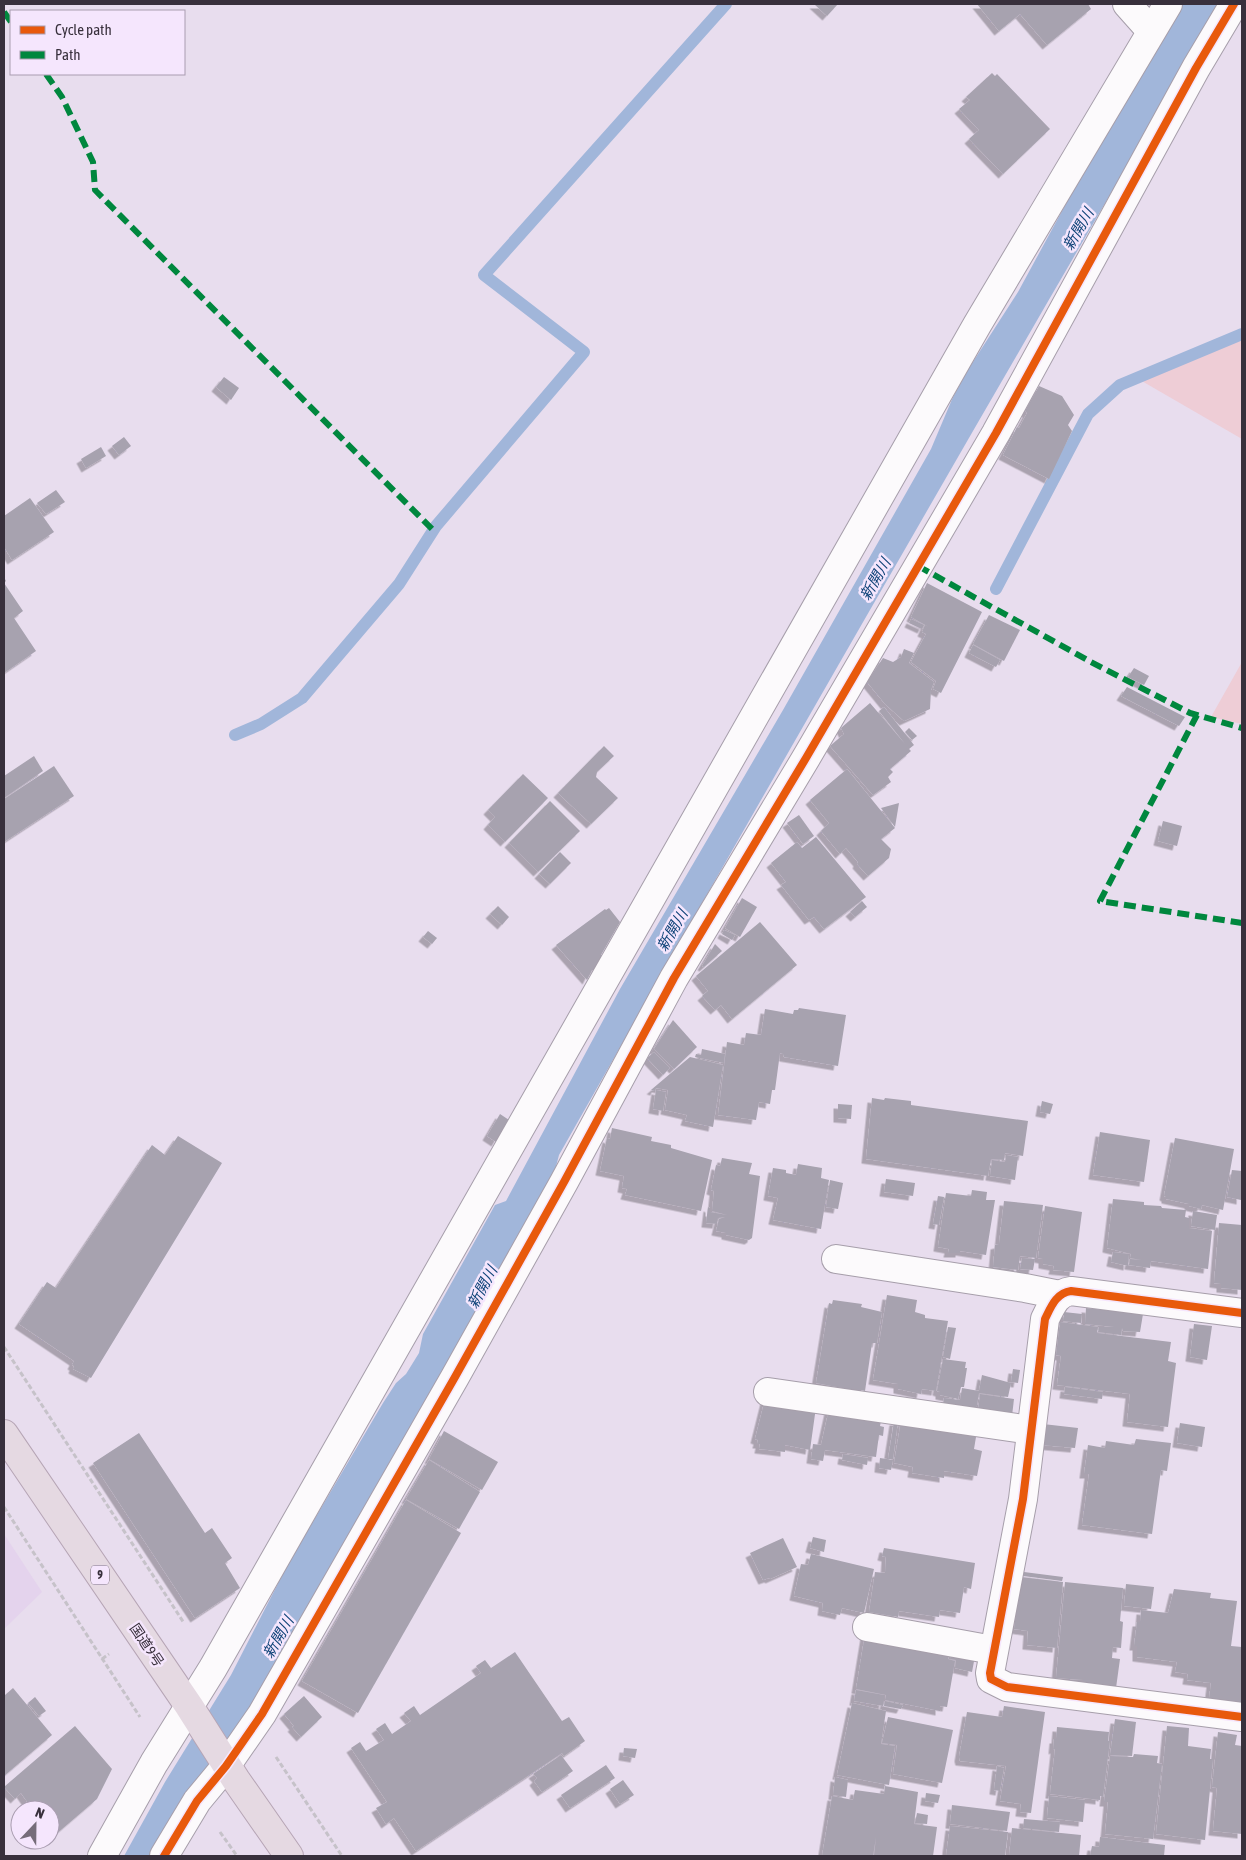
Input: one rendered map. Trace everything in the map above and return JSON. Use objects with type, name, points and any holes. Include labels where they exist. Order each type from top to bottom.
[{"type":"highway","name":"国道9号","points":[[4,1434],[289,1856]]},
{"type":"street","points":[[1127,4],[1151,31]]},
{"type":"street","points":[[102,1856],[154,1763],[192,1712],[213,1668],[977,325],[1168,4]]},
{"type":"street","points":[[164,1856],[197,1801],[254,1726],[465,1360],[674,978],[806,758],[996,433],[1196,68],[1234,4]]},
{"type":"street","points":[[836,1260],[1015,1286],[1060,1295]]},
{"type":"street","points":[[1242,1314],[1071,1291],[1060,1295],[1054,1301],[1046,1319],[1022,1499],[990,1673],[992,1679],[1006,1687],[1242,1716]]},
{"type":"street","points":[[768,1392],[1031,1430]]},
{"type":"street","points":[[867,1628],[993,1650]]},
{"type":"path","points":[[4,1346],[184,1622]]},
{"type":"path","points":[[4,1507],[142,1721]]},
{"type":"path","points":[[170,1613],[175,1609]]},
{"type":"path","points":[[102,1659],[109,1654]]},
{"type":"path","points":[[254,1726],[342,1856]]},
{"type":"shaded area","points":[[1242,338],[1242,439],[1140,380]]},
{"type":"shaded area","points":[[1242,662],[1242,724],[1211,717]]},
{"type":"shaded area","points":[[4,1534],[42,1592],[4,1629]]},
{"type":"water","name":"新開川","points":[[1183,4],[1221,4],[888,578],[559,1155],[552,1182],[256,1704],[153,1856],[124,1856],[165,1782],[231,1675],[288,1564],[383,1403],[396,1383],[406,1374],[419,1353],[423,1334],[495,1205],[506,1201],[620,989],[783,710],[931,449],[953,397],[969,368],[1018,292],[1081,176]]},
{"type":"building","points":[[814,4],[838,4],[827,16]]},
{"type":"building","points":[[977,4],[1088,4],[1091,9],[1047,45],[1020,14],[999,31]]},
{"type":"building","points":[[992,73],[995,76],[997,74],[1050,129],[1003,174],[969,139],[979,130],[959,109],[970,100],[966,97]]},
{"type":"building","points":[[224,377],[239,388],[231,400],[216,387]]},
{"type":"building","points":[[1039,386],[1062,396],[1074,415],[1068,425],[1072,431],[1049,479],[1003,455],[1017,427],[1019,428],[1027,413],[1025,411]]},
{"type":"building","points":[[124,437],[131,446],[119,455],[112,446]]},
{"type":"building","points":[[101,447],[106,456],[86,468],[81,459]]},
{"type":"building","points":[[56,490],[65,502],[46,514],[37,503]]},
{"type":"building","points":[[30,498],[54,532],[12,560],[4,547],[4,516]]},
{"type":"building","points":[[4,583],[23,611],[14,618],[36,651],[4,673]]},
{"type":"building","points":[[927,583],[982,612],[941,693],[933,689],[936,681],[911,662],[926,634],[922,632],[925,625],[929,627],[911,617]]},
{"type":"building","points":[[989,615],[1020,630],[1004,661],[973,644]]},
{"type":"building","points":[[911,619],[924,625],[922,629],[909,623]]},
{"type":"building","points":[[973,645],[1000,660],[996,667],[969,653]]},
{"type":"building","points":[[904,649],[914,653],[909,663],[934,682],[931,690],[930,709],[904,721],[885,704],[867,682],[883,658],[893,662],[901,657]]},
{"type":"building","points":[[1134,668],[1149,676],[1144,685],[1128,677]]},
{"type":"building","points":[[1127,687],[1185,717],[1179,726],[1121,696]]},
{"type":"building","points":[[870,703],[905,744],[879,711],[884,707],[914,745],[909,749],[911,751],[890,769],[893,772],[888,777],[891,782],[873,795],[830,746],[844,734],[841,728]]},
{"type":"building","points":[[909,728],[917,736],[912,740],[905,732]]},
{"type":"building","points":[[604,746],[614,756],[597,772],[596,777],[618,798],[591,824],[558,793]]},
{"type":"building","points":[[34,756],[43,771],[4,798],[4,776]]},
{"type":"building","points":[[54,766],[74,796],[4,842],[4,799]]},
{"type":"building","points":[[847,769],[895,828],[881,839],[891,849],[889,858],[868,876],[846,848],[840,854],[821,831],[829,823],[810,800]]},
{"type":"building","points":[[523,774],[548,798],[505,842],[488,825],[495,817],[488,810]]},
{"type":"building","points":[[550,801],[580,831],[538,872],[509,843]]},
{"type":"building","points":[[899,803],[895,827],[881,808]]},
{"type":"building","points":[[799,815],[814,836],[803,844],[787,823]]},
{"type":"building","points":[[1163,821],[1182,826],[1177,846],[1158,841]]},
{"type":"building","points":[[816,837],[866,897],[824,929],[814,917],[809,920],[781,885],[786,882],[771,863],[797,842],[802,848]]},
{"type":"building","points":[[560,852],[571,863],[550,884],[539,874]]},
{"type":"building","points":[[742,898],[757,907],[740,937],[725,928]]},
{"type":"building","points":[[862,901],[867,907],[855,917],[850,912]]},
{"type":"building","points":[[498,906],[509,917],[502,925],[490,914]]},
{"type":"building","points":[[609,908],[620,922],[601,955],[603,956],[587,980],[556,945]]},
{"type":"building","points":[[760,922],[797,965],[732,1019],[721,1005],[715,1010],[702,996],[708,991],[696,976]]},
{"type":"building","points":[[724,930],[735,935],[732,940],[722,934]]},
{"type":"building","points":[[428,931],[437,938],[432,944],[423,937]]},
{"type":"building","points":[[715,944],[722,951],[704,967],[702,966]]},
{"type":"building","points":[[799,1008],[846,1015],[838,1066],[784,1057],[780,1053],[775,1090],[772,1090],[770,1104],[759,1102],[756,1120],[718,1115],[727,1042],[744,1045],[746,1033],[761,1035],[765,1009],[793,1014],[794,1010]]},
{"type":"building","points":[[673,1020],[697,1047],[674,1069],[654,1049]]},
{"type":"building","points":[[702,1049],[725,1054],[724,1063],[695,1057],[696,1054],[701,1055]]},
{"type":"building","points":[[654,1052],[670,1068],[663,1075],[647,1058]]},
{"type":"building","points":[[690,1057],[723,1065],[713,1127],[685,1121],[687,1115],[665,1110],[668,1090],[656,1088],[655,1091],[651,1090]]},
{"type":"building","points":[[656,1090],[666,1092],[663,1111],[653,1109]]},
{"type":"building","points":[[872,1098],[911,1101],[911,1105],[1028,1121],[1023,1156],[1005,1153],[1004,1160],[991,1159],[988,1176],[866,1159]]},
{"type":"building","points":[[1042,1101],[1053,1104],[1050,1114],[1040,1112]]},
{"type":"building","points":[[838,1104],[852,1105],[851,1119],[838,1118]]},
{"type":"building","points":[[500,1114],[509,1120],[496,1142],[487,1136]]},
{"type":"building","points":[[612,1128],[652,1137],[651,1141],[671,1145],[671,1148],[712,1160],[701,1211],[625,1195],[627,1189],[622,1188],[624,1176],[600,1171],[607,1138],[610,1139]]},
{"type":"building","points":[[1100,1132],[1150,1140],[1144,1182],[1093,1175]]},
{"type":"building","points":[[178,1136],[222,1163],[91,1378],[73,1369],[74,1361],[19,1324],[47,1282],[56,1288],[152,1145],[165,1155]]},
{"type":"building","points":[[1175,1138],[1234,1149],[1223,1210],[1202,1205],[1201,1209],[1189,1206],[1189,1204],[1166,1199],[1164,1196]]},
{"type":"building","points":[[1006,1155],[1018,1157],[1015,1180],[990,1176],[992,1160],[1005,1162]]},
{"type":"building","points":[[722,1158],[752,1163],[749,1174],[760,1176],[752,1238],[749,1240],[716,1231],[719,1219],[725,1217],[718,1218],[717,1224],[706,1223],[708,1207],[710,1212],[727,1215],[712,1211],[714,1191],[711,1190],[716,1165],[720,1166]]},
{"type":"building","points":[[798,1164],[822,1168],[821,1178],[829,1180],[821,1229],[773,1220],[778,1198],[768,1196],[773,1168],[786,1170],[786,1173],[796,1175]]},
{"type":"building","points":[[1232,1170],[1242,1171],[1241,1200],[1227,1197]]},
{"type":"building","points":[[886,1179],[915,1183],[913,1196],[884,1192]]},
{"type":"building","points":[[830,1180],[843,1183],[838,1209],[826,1207]]},
{"type":"building","points":[[972,1190],[987,1192],[986,1200],[995,1200],[986,1255],[960,1251],[960,1253],[948,1253],[949,1249],[938,1247],[946,1193],[971,1196]]},
{"type":"building","points":[[938,1196],[944,1197],[939,1225],[933,1224]]},
{"type":"building","points":[[1113,1199],[1144,1202],[1144,1205],[1186,1210],[1185,1217],[1189,1218],[1189,1228],[1212,1231],[1208,1269],[1151,1261],[1150,1268],[1129,1265],[1130,1259],[1141,1260],[1130,1258],[1131,1254],[1107,1248]]},
{"type":"building","points":[[1004,1201],[1043,1205],[1036,1258],[1020,1256],[1018,1270],[993,1267],[995,1245],[999,1244]]},
{"type":"building","points":[[1045,1206],[1082,1212],[1074,1272],[1053,1270],[1054,1266],[1043,1264],[1043,1259],[1038,1258]]},
{"type":"building","points":[[1193,1211],[1217,1215],[1215,1230],[1191,1226]]},
{"type":"building","points":[[1219,1223],[1242,1225],[1242,1290],[1221,1288],[1221,1284],[1214,1283]]},
{"type":"building","points":[[1113,1252],[1129,1254],[1128,1266],[1111,1262]]},
{"type":"building","points":[[1022,1258],[1035,1259],[1033,1270],[1020,1269]]},
{"type":"building","points":[[887,1295],[917,1300],[915,1312],[925,1315],[925,1318],[948,1321],[936,1391],[922,1389],[921,1394],[898,1389],[898,1384],[873,1380]]},
{"type":"building","points":[[833,1300],[862,1304],[861,1307],[882,1312],[877,1343],[872,1343],[865,1391],[861,1390],[860,1396],[842,1393],[842,1388],[816,1383],[829,1303],[832,1304]]},
{"type":"building","points":[[1086,1308],[1143,1314],[1140,1332],[1123,1331],[1122,1328],[1121,1335],[1098,1332],[1099,1327],[1114,1327],[1085,1324]]},
{"type":"building","points":[[1064,1312],[1082,1314],[1081,1323],[1063,1321]]},
{"type":"building","points":[[1060,1322],[1098,1327],[1097,1333],[1171,1342],[1168,1361],[1176,1363],[1168,1427],[1127,1422],[1130,1394],[1057,1385],[1061,1356],[1056,1355]]},
{"type":"building","points":[[1194,1324],[1212,1326],[1207,1360],[1190,1357]]},
{"type":"building","points":[[948,1327],[956,1328],[950,1359],[943,1357]]},
{"type":"building","points":[[943,1359],[966,1362],[964,1387],[961,1387],[958,1399],[940,1395],[940,1392],[937,1391]]},
{"type":"building","points":[[1013,1369],[1020,1370],[1018,1383],[1011,1382]]},
{"type":"building","points":[[982,1375],[1011,1383],[1008,1397],[979,1393],[976,1411],[943,1404],[944,1398],[960,1400],[962,1388],[979,1391]]},
{"type":"building","points":[[1065,1387],[1103,1392],[1102,1399],[1064,1394]]},
{"type":"building","points":[[980,1394],[1014,1399],[1012,1416],[978,1411]]},
{"type":"building","points":[[765,1399],[816,1407],[810,1450],[785,1445],[785,1452],[759,1449],[760,1444],[757,1444],[758,1440],[755,1439]]},
{"type":"building","points":[[829,1409],[882,1416],[880,1426],[884,1427],[883,1436],[879,1435],[876,1457],[825,1450],[823,1461],[811,1459],[813,1444],[821,1445]]},
{"type":"building","points":[[894,1421],[898,1421],[893,1459],[888,1459]]},
{"type":"building","points":[[901,1421],[977,1431],[974,1449],[982,1451],[977,1476],[944,1471],[944,1478],[912,1473],[913,1467],[894,1463]]},
{"type":"building","points":[[1180,1423],[1205,1427],[1202,1447],[1177,1443]]},
{"type":"building","points":[[1043,1424],[1078,1428],[1075,1448],[1041,1445]]},
{"type":"building","points":[[444,1431],[498,1462],[482,1490],[429,1459]]},
{"type":"building","points":[[139,1433],[205,1533],[212,1528],[232,1558],[225,1563],[240,1588],[195,1618],[93,1463]]},
{"type":"building","points":[[1136,1439],[1171,1443],[1167,1471],[1161,1470],[1152,1534],[1082,1525],[1089,1474],[1084,1474],[1088,1445],[1105,1448],[1106,1441],[1134,1445]]},
{"type":"building","points":[[843,1454],[868,1458],[867,1465],[842,1460]]},
{"type":"building","points":[[880,1458],[893,1460],[891,1470],[879,1468]]},
{"type":"building","points":[[429,1460],[480,1492],[459,1529],[406,1499]]},
{"type":"building","points":[[406,1500],[461,1533],[358,1713],[302,1681]]},
{"type":"building","points":[[813,1537],[826,1540],[824,1552],[810,1548]]},
{"type":"building","points":[[783,1538],[797,1567],[770,1579],[763,1580],[750,1553]]},
{"type":"building","points":[[884,1548],[975,1563],[971,1589],[964,1587],[960,1613],[940,1610],[939,1617],[899,1611],[898,1617],[869,1612],[875,1572],[885,1573],[886,1557],[882,1556]]},
{"type":"building","points":[[811,1554],[874,1569],[864,1613],[842,1608],[840,1615],[822,1611],[823,1603],[794,1596],[801,1564],[808,1565]]},
{"type":"building","points":[[1024,1572],[1063,1577],[1062,1581],[1023,1576]]},
{"type":"building","points":[[1020,1577],[1063,1582],[1057,1648],[1027,1645],[1028,1631],[1014,1629]]},
{"type":"building","points":[[1065,1582],[1123,1588],[1120,1621],[1123,1622],[1121,1648],[1113,1647],[1112,1658],[1120,1659],[1116,1688],[1083,1684],[1083,1680],[1056,1678]]},
{"type":"building","points":[[1126,1584],[1154,1587],[1151,1609],[1124,1606]]},
{"type":"building","points":[[1174,1589],[1211,1593],[1210,1598],[1237,1601],[1231,1646],[1242,1647],[1242,1703],[1209,1699],[1211,1683],[1187,1680],[1188,1674],[1175,1672],[1177,1662],[1137,1657],[1137,1646],[1134,1646],[1137,1622],[1140,1622],[1141,1610],[1168,1613]]},
{"type":"building","points":[[865,1634],[950,1651],[948,1659],[955,1661],[947,1707],[940,1706],[940,1711],[885,1700],[886,1695],[856,1689]]},
{"type":"building","points":[[952,1651],[975,1656],[972,1672],[955,1668],[956,1660],[950,1659]]},
{"type":"building","points":[[515,1652],[562,1721],[569,1717],[585,1741],[564,1756],[562,1753],[416,1851],[394,1818],[386,1824],[376,1808],[387,1802],[351,1748],[360,1742],[366,1751],[384,1740],[376,1729],[385,1723],[392,1734],[411,1721],[404,1713],[414,1706],[420,1715],[481,1673],[476,1666],[485,1660],[491,1668]]},
{"type":"building","points":[[13,1688],[52,1735],[4,1776],[4,1696]]},
{"type":"building","points":[[856,1690],[884,1695],[883,1706],[854,1701]]},
{"type":"building","points":[[304,1696],[322,1717],[301,1737],[284,1714]]},
{"type":"building","points":[[35,1697],[46,1711],[39,1716],[28,1703]]},
{"type":"building","points":[[885,1701],[903,1705],[901,1709],[884,1706]]},
{"type":"building","points":[[852,1703],[886,1711],[881,1744],[895,1746],[889,1785],[837,1775]]},
{"type":"building","points":[[1004,1706],[1045,1712],[1031,1813],[1020,1812],[1021,1804],[1000,1801],[1006,1766],[960,1761],[959,1757],[967,1712],[1002,1717]]},
{"type":"building","points":[[888,1717],[953,1730],[942,1783],[893,1774],[897,1745],[882,1743]]},
{"type":"building","points":[[1115,1719],[1136,1722],[1132,1756],[1110,1755]]},
{"type":"building","points":[[75,1726],[112,1769],[97,1799],[60,1831],[60,1800],[26,1800],[21,1793],[15,1799],[4,1787]]},
{"type":"building","points":[[1167,1726],[1189,1728],[1188,1746],[1211,1749],[1210,1759],[1213,1759],[1205,1840],[1156,1834]]},
{"type":"building","points":[[1057,1727],[1109,1732],[1108,1741],[1110,1741],[1103,1797],[1100,1796],[1100,1800],[1050,1794],[1055,1749],[1053,1750],[1054,1739],[1056,1739]]},
{"type":"building","points":[[1218,1732],[1237,1735],[1235,1745],[1242,1746],[1242,1834],[1213,1831],[1217,1788],[1212,1787]]},
{"type":"building","points":[[624,1748],[637,1749],[635,1758],[623,1756]]},
{"type":"building","points":[[1134,1754],[1158,1756],[1157,1763],[1162,1764],[1153,1839],[1105,1834],[1108,1802],[1104,1802],[1110,1756],[1133,1757]]},
{"type":"building","points":[[561,1755],[573,1771],[542,1792],[534,1781],[537,1778],[533,1774]]},
{"type":"building","points":[[606,1765],[615,1778],[570,1808],[561,1795]]},
{"type":"building","points":[[997,1766],[1004,1768],[1000,1791],[994,1790]]},
{"type":"building","points":[[835,1777],[848,1780],[846,1797],[833,1795]]},
{"type":"building","points":[[623,1780],[634,1795],[620,1804],[610,1789]]},
{"type":"building","points":[[885,1786],[918,1792],[914,1824],[937,1827],[933,1856],[874,1856],[876,1837],[873,1856],[822,1856],[832,1796],[853,1800],[855,1790],[884,1794]]},
{"type":"building","points":[[926,1793],[940,1795],[938,1803],[925,1801]]},
{"type":"building","points":[[1049,1796],[1085,1800],[1083,1822],[1047,1818]]},
{"type":"building","points":[[952,1805],[1010,1812],[1007,1831],[950,1824]]},
{"type":"building","points":[[917,1813],[928,1815],[927,1824],[915,1823]]},
{"type":"building","points":[[1024,1819],[1060,1822],[1059,1832],[1023,1828]]},
{"type":"building","points":[[950,1826],[1008,1832],[1005,1856],[946,1856]]},
{"type":"building","points":[[1012,1828],[1081,1835],[1079,1856],[1009,1856]]},
{"type":"building","points":[[1100,1837],[1165,1845],[1164,1856],[1090,1856],[1092,1846],[1099,1847]]},
{"type":"waterway","points":[[235,735],[261,724],[302,698],[399,584],[436,526],[584,352],[484,275],[726,4]]},
{"type":"waterway","points":[[996,589],[1088,414],[1120,385],[1242,334]]},
{"type":"marked path","points":[[4,12],[10,21]]},
{"type":"marked path","points":[[47,75],[62,97],[93,162],[95,190],[432,529]]},
{"type":"marked path","points":[[918,566],[1091,662],[1190,713],[1242,728]]},
{"type":"marked path","points":[[1197,715],[1100,901],[1242,923]]},
{"type":"cycle path","points":[[164,1856],[197,1801],[226,1766],[262,1714],[455,1377],[564,1182],[674,978],[806,758],[996,433],[1196,68],[1234,4]]},
{"type":"cycle path","points":[[1242,1313],[1071,1291],[1061,1295],[1055,1301],[1045,1319],[1023,1499],[990,1673],[991,1679],[1007,1687],[1242,1717]]}]
